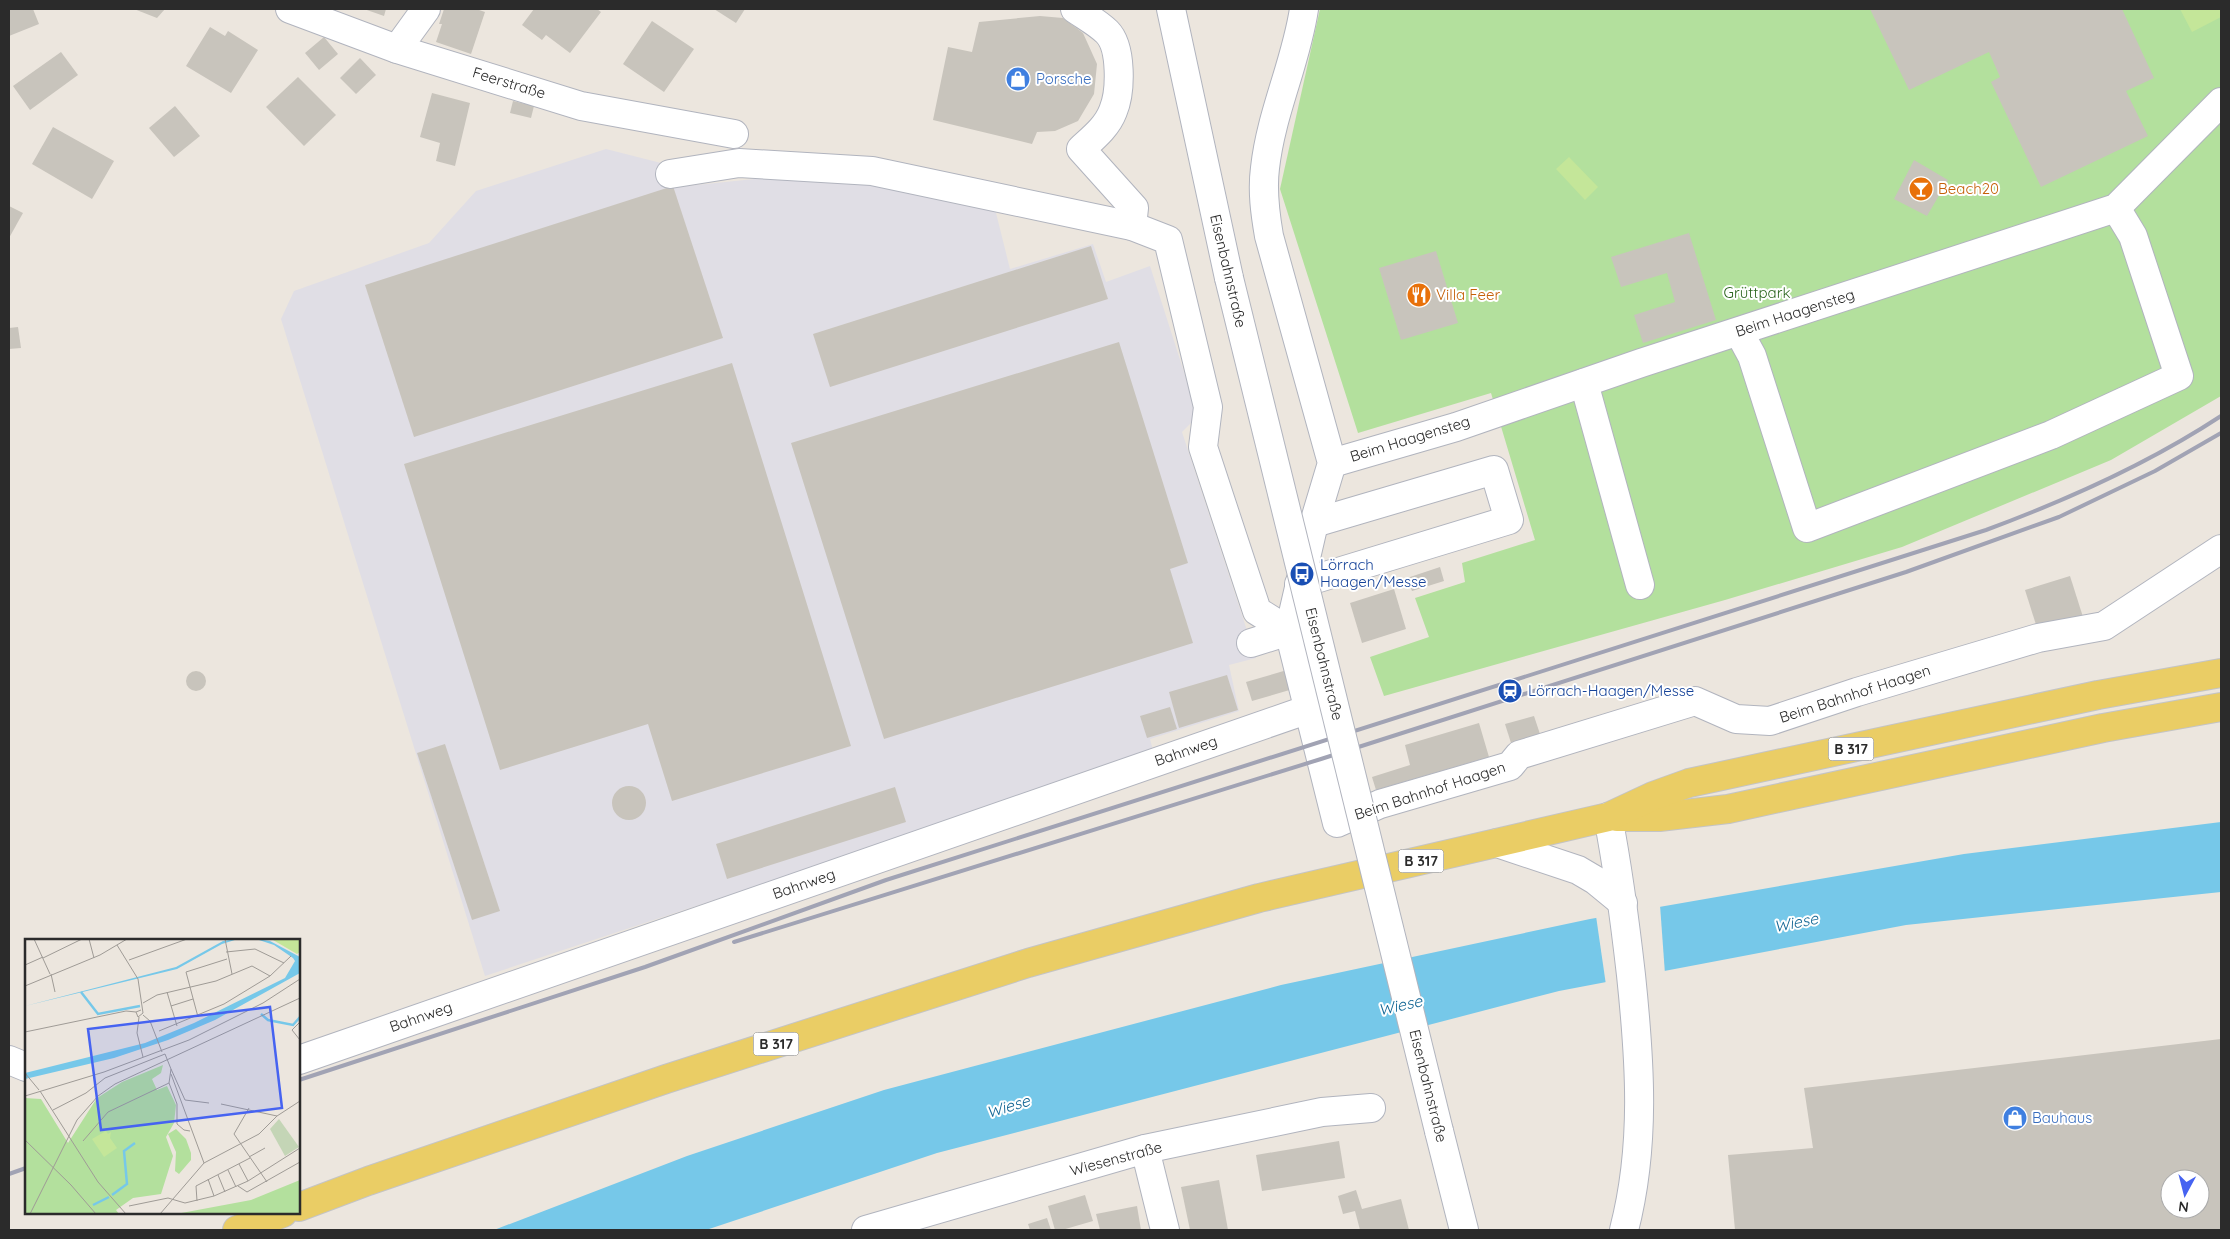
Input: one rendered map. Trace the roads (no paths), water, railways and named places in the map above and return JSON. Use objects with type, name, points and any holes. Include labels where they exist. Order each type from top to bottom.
[{"type":"main road","name":"B 317","points":[[300,1207],[368,1181],[666,1079],[1028,963],[1259,898],[1608,817],[1672,788],[1688,783],[2098,695],[2221,673]]},
{"type":"main road","name":"B 317","points":[[1608,817],[1659,817],[1728,809],[2103,728],[2221,706]]},
{"type":"main road","points":[[237,1230],[280,1214]]},
{"type":"street","name":"Feerstraße","points":[[290,9],[397,49],[581,106],[734,134]]},
{"type":"street","points":[[397,49],[426,9]]},
{"type":"street","points":[[1075,9],[1108,33],[1117,56],[1119,83],[1113,111],[1102,129],[1081,149],[1134,208],[1132,226]]},
{"type":"street","name":"Eisenbahnstraße","points":[[1171,9],[1229,278],[1464,1230]]},
{"type":"street","name":"Beim Haagensteg","points":[[1304,9],[1291,68],[1272,127],[1265,168],[1264,202],[1268,236],[1332,463],[1314,523],[1289,631],[1337,823]]},
{"type":"street","name":"Beim Haagensteg","points":[[1332,463],[1456,427],[1584,382],[2116,208],[2221,102]]},
{"type":"street","points":[[670,174],[738,163],[872,171],[1132,226],[1168,240],[1208,407],[1203,447],[1257,611],[1289,631]]},
{"type":"street","points":[[1739,332],[1752,356],[1807,528],[2051,434],[2178,376],[2133,236],[2116,208]]},
{"type":"street","points":[[1584,382],[1640,585]]},
{"type":"street","points":[[1299,584],[1509,520],[1494,470],[1314,523]]},
{"type":"street","name":"Beim Bahnhof Haagen","points":[[1337,823],[1380,804],[1510,766],[1519,755],[1695,701],[1736,719],[1770,721],[1857,692],[2038,638],[2104,626],[2221,549]]},
{"type":"street","points":[[1251,643],[1289,631]]},
{"type":"street","name":"Bahnweg","points":[[300,1060],[1309,709]]},
{"type":"street","points":[[1608,817],[1606,874],[1622,903],[1638,1041],[1640,1087],[1638,1156],[1632,1200],[1624,1230]]},
{"type":"street","points":[[1497,843],[1578,870],[1606,874]]},
{"type":"street","points":[[9,1060],[25,1067]]},
{"type":"street","name":"Wiesenstraße","points":[[876,1229],[1146,1149],[1322,1112],[1371,1108]]},
{"type":"street","points":[[1146,1149],[1165,1230]]},
{"type":"water","name":"Wiese","points":[[2221,822],[2221,892],[1906,925],[1559,991],[937,1153],[706,1230],[494,1230],[687,1156],[884,1090],[1281,985],[1590,919],[1964,854]]},
{"type":"railway","points":[[300,1080],[645,967],[886,880],[1986,530],[2106,480],[2165,450],[2221,416]]},
{"type":"railway","points":[[734,942],[1321,759],[1906,572],[2059,517],[2155,471],[2221,433]]},
{"type":"railway","points":[[9,1174],[25,1168]]},
{"type":"place","name":"Porsche","points":[[1018,79]]},
{"type":"place","name":"Beach20","points":[[1921,189]]},
{"type":"place","name":"Villa Feer","points":[[1419,295]]},
{"type":"place","name":"Lörrach Haagen/Messe","points":[[1302,574]]},
{"type":"place","name":"Lörrach-Haagen/Messe","points":[[1510,691]]},
{"type":"place","name":"Bauhaus","points":[[2015,1118]]},
{"type":"park label","name":"Grüttpark","points":[[1757,293]]}]
